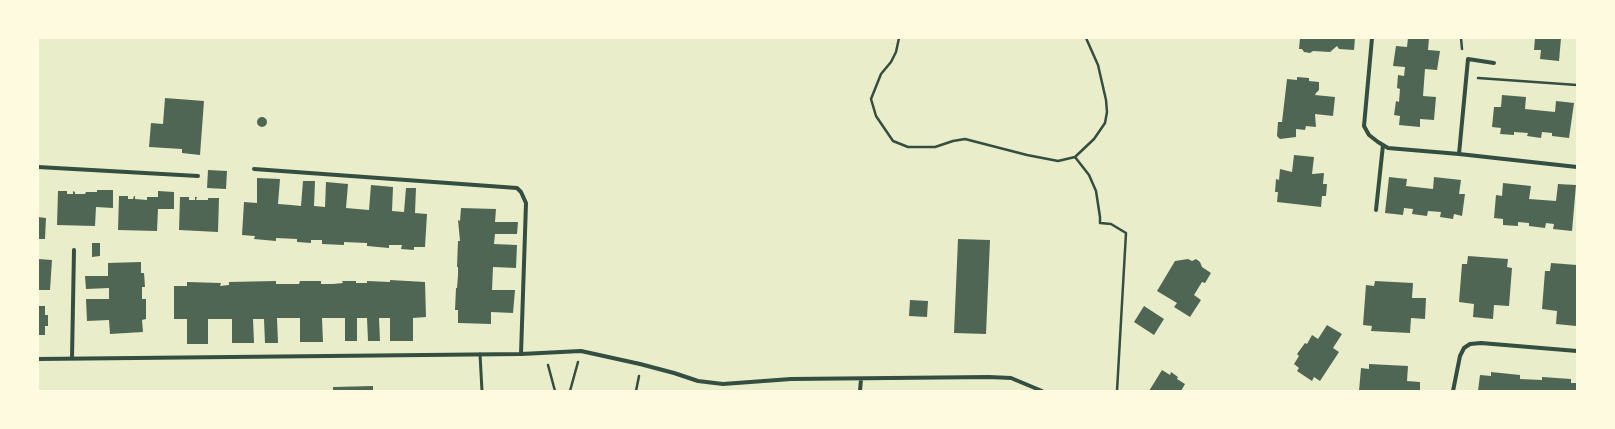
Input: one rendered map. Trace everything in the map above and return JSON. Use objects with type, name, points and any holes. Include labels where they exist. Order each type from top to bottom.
[{"type":"street","points":[[1372,38],[1364,126],[1369,134],[1383,145],[1388,148],[1577,167]]},
{"type":"street","points":[[1459,154],[1468,59],[1494,63]]},
{"type":"street","points":[[1376,210],[1383,145]]},
{"type":"street","points":[[38,167],[198,176]]},
{"type":"street","points":[[254,169],[517,188],[522,192],[526,203],[521,354]]},
{"type":"street","points":[[72,358],[74,250]]},
{"type":"street","points":[[1453,391],[1460,356],[1464,348],[1470,344],[1480,343],[1577,351]]},
{"type":"street","points":[[38,359],[521,354],[581,351],[674,372],[698,381],[723,384],[790,379],[989,377],[1011,378],[1042,391]]},
{"type":"street","points":[[860,391],[861,379]]},
{"type":"lane","points":[[480,354],[482,391]]},
{"type":"path","points":[[899,38],[896,52],[891,62],[881,74],[871,99],[876,116],[893,140],[908,147],[935,147],[965,139],[1027,156],[1058,161],[1075,156],[1094,139],[1105,123],[1107,112],[1106,100],[1098,65],[1086,38]]},
{"type":"path","points":[[1466,77],[1577,85]]},
{"type":"path","points":[[1075,156],[1089,175],[1096,191],[1100,223],[1111,224],[1126,233],[1117,391]]},
{"type":"path","points":[[570,391],[581,351]]},
{"type":"path","points":[[538,352],[548,366],[555,391]]},
{"type":"building","points":[[1300,38],[1355,38],[1354,50],[1339,49],[1337,46],[1330,52],[1304,52],[1302,49],[1299,49]]},
{"type":"building","points":[[1408,38],[1429,38],[1428,50],[1440,51],[1437,70],[1425,69],[1423,96],[1436,97],[1434,120],[1420,119],[1420,127],[1399,125],[1400,116],[1394,115],[1396,101],[1399,102],[1400,89],[1397,88],[1398,75],[1404,76],[1405,67],[1393,66],[1396,46],[1407,47]]},
{"type":"building","points":[[1535,38],[1561,38],[1559,61],[1540,59],[1541,50],[1534,50]]},
{"type":"building","points":[[1297,77],[1309,78],[1309,81],[1319,82],[1319,90],[1315,95],[1335,97],[1333,116],[1315,114],[1316,127],[1306,126],[1305,130],[1296,129],[1296,137],[1280,139],[1277,136],[1278,122],[1282,122],[1287,79],[1297,80]]},
{"type":"building","points":[[1502,95],[1526,97],[1525,109],[1555,112],[1556,101],[1574,103],[1569,138],[1552,136],[1552,133],[1542,132],[1541,138],[1527,136],[1528,133],[1514,132],[1514,135],[1500,134],[1501,128],[1492,127],[1494,107],[1501,107]]},
{"type":"building","points":[[165,98],[204,101],[200,155],[182,153],[182,149],[149,147],[151,123],[163,124]]},
{"type":"building","points":[[260,117],[264,117],[266,118],[266,126],[260,127],[257,124],[257,120]]},
{"type":"building","points":[[1294,155],[1314,157],[1312,174],[1324,173],[1323,184],[1327,184],[1326,196],[1322,196],[1321,207],[1277,202],[1278,192],[1275,192],[1276,179],[1279,180],[1280,169],[1292,172]]},
{"type":"building","points":[[208,170],[227,171],[226,189],[207,188]]},
{"type":"building","points":[[1389,177],[1407,179],[1406,186],[1433,189],[1434,177],[1461,180],[1459,194],[1465,194],[1462,216],[1454,214],[1453,219],[1440,217],[1441,212],[1428,211],[1427,216],[1412,214],[1413,209],[1404,208],[1403,215],[1385,213]]},
{"type":"building","points":[[257,178],[280,179],[278,204],[301,206],[303,181],[315,181],[314,206],[325,207],[326,182],[348,184],[346,208],[369,210],[371,185],[393,187],[392,211],[404,212],[406,188],[416,188],[415,213],[427,214],[425,247],[414,247],[414,250],[401,249],[402,245],[389,245],[389,248],[367,246],[367,243],[344,242],[344,245],[322,244],[322,240],[311,240],[311,243],[297,242],[297,239],[276,238],[276,241],[254,239],[255,236],[242,235],[244,202],[257,203]]},
{"type":"building","points":[[1503,183],[1531,186],[1529,199],[1556,201],[1558,184],[1576,185],[1572,231],[1553,229],[1554,224],[1546,223],[1545,228],[1529,226],[1529,223],[1518,222],[1518,226],[1503,225],[1503,219],[1494,218],[1496,195],[1502,196]]},
{"type":"building","points":[[97,190],[113,190],[113,208],[96,207],[95,226],[57,225],[58,191],[67,191],[67,194],[73,194],[73,191],[75,194],[85,194],[86,192],[97,192]]},
{"type":"building","points":[[158,191],[174,192],[174,209],[158,209],[157,231],[118,230],[119,196],[128,196],[128,199],[133,199],[135,196],[135,199],[147,200],[147,197],[158,197]]},
{"type":"building","points":[[180,197],[189,197],[189,200],[195,200],[195,197],[197,197],[196,200],[219,198],[218,232],[179,230]]},
{"type":"building","points":[[461,208],[496,209],[495,222],[518,222],[517,234],[495,234],[494,244],[517,245],[516,268],[493,267],[492,290],[515,290],[513,313],[491,312],[491,324],[458,323],[458,310],[455,310],[458,275],[458,241],[460,241],[458,220],[460,221]]},
{"type":"building","points":[[38,217],[46,218],[45,239],[38,239]]},
{"type":"building","points":[[958,239],[990,240],[986,334],[954,333]]},
{"type":"building","points":[[92,243],[100,243],[100,256],[92,257]]},
{"type":"building","points":[[1468,256],[1508,259],[1507,267],[1512,268],[1509,306],[1494,305],[1493,319],[1473,317],[1474,304],[1459,302],[1462,264],[1467,264]]},
{"type":"building","points":[[38,259],[52,260],[50,290],[38,290]]},
{"type":"building","points":[[1188,259],[1192,261],[1196,259],[1200,262],[1202,267],[1211,273],[1205,283],[1202,282],[1194,295],[1201,300],[1190,317],[1174,307],[1177,303],[1157,291],[1175,261]]},
{"type":"building","points":[[141,262],[141,273],[144,273],[145,287],[142,287],[142,299],[146,299],[146,319],[142,320],[143,332],[110,334],[109,320],[87,321],[86,299],[109,299],[109,288],[86,289],[85,276],[108,276],[108,263]]},
{"type":"building","points":[[1551,263],[1577,265],[1576,326],[1556,324],[1557,311],[1542,309],[1545,271],[1550,271]]},
{"type":"building","points":[[390,280],[425,282],[426,317],[413,318],[413,341],[390,341],[390,318],[379,318],[380,341],[368,341],[367,318],[357,318],[357,341],[345,341],[345,318],[322,318],[323,342],[300,342],[300,318],[277,318],[278,343],[265,343],[264,319],[253,319],[254,343],[232,343],[232,319],[208,319],[208,344],[187,344],[187,319],[174,319],[174,286],[187,286],[187,282],[221,283],[220,286],[229,285],[229,282],[276,281],[276,284],[299,284],[300,281],[321,281],[321,284],[333,284],[343,283],[342,281],[367,283],[367,281],[390,282]]},
{"type":"building","points":[[1375,281],[1413,283],[1412,298],[1426,298],[1425,319],[1411,318],[1410,333],[1371,331],[1372,326],[1363,325],[1366,285],[1374,286]]},
{"type":"building","points":[[910,300],[928,301],[927,317],[909,316]]},
{"type":"building","points":[[38,306],[45,306],[45,315],[48,315],[48,326],[45,326],[45,335],[38,335]]},
{"type":"building","points":[[1144,306],[1164,319],[1154,335],[1134,322]]},
{"type":"building","points":[[1327,325],[1342,334],[1333,348],[1339,352],[1320,381],[1314,377],[1312,381],[1297,371],[1299,368],[1294,364],[1299,356],[1297,354],[1305,343],[1307,344],[1312,335],[1318,339]]},
{"type":"building","points":[[1369,364],[1408,366],[1407,381],[1420,382],[1420,391],[1359,391],[1361,368],[1369,369]]},
{"type":"building","points":[[1162,370],[1170,375],[1171,372],[1178,377],[1177,379],[1185,384],[1181,391],[1149,391]]},
{"type":"building","points":[[1491,372],[1520,375],[1520,379],[1542,380],[1542,377],[1571,379],[1571,383],[1577,383],[1577,391],[1478,391],[1480,375],[1491,376]]},
{"type":"building","points":[[373,386],[373,391],[333,391],[333,387]]}]
